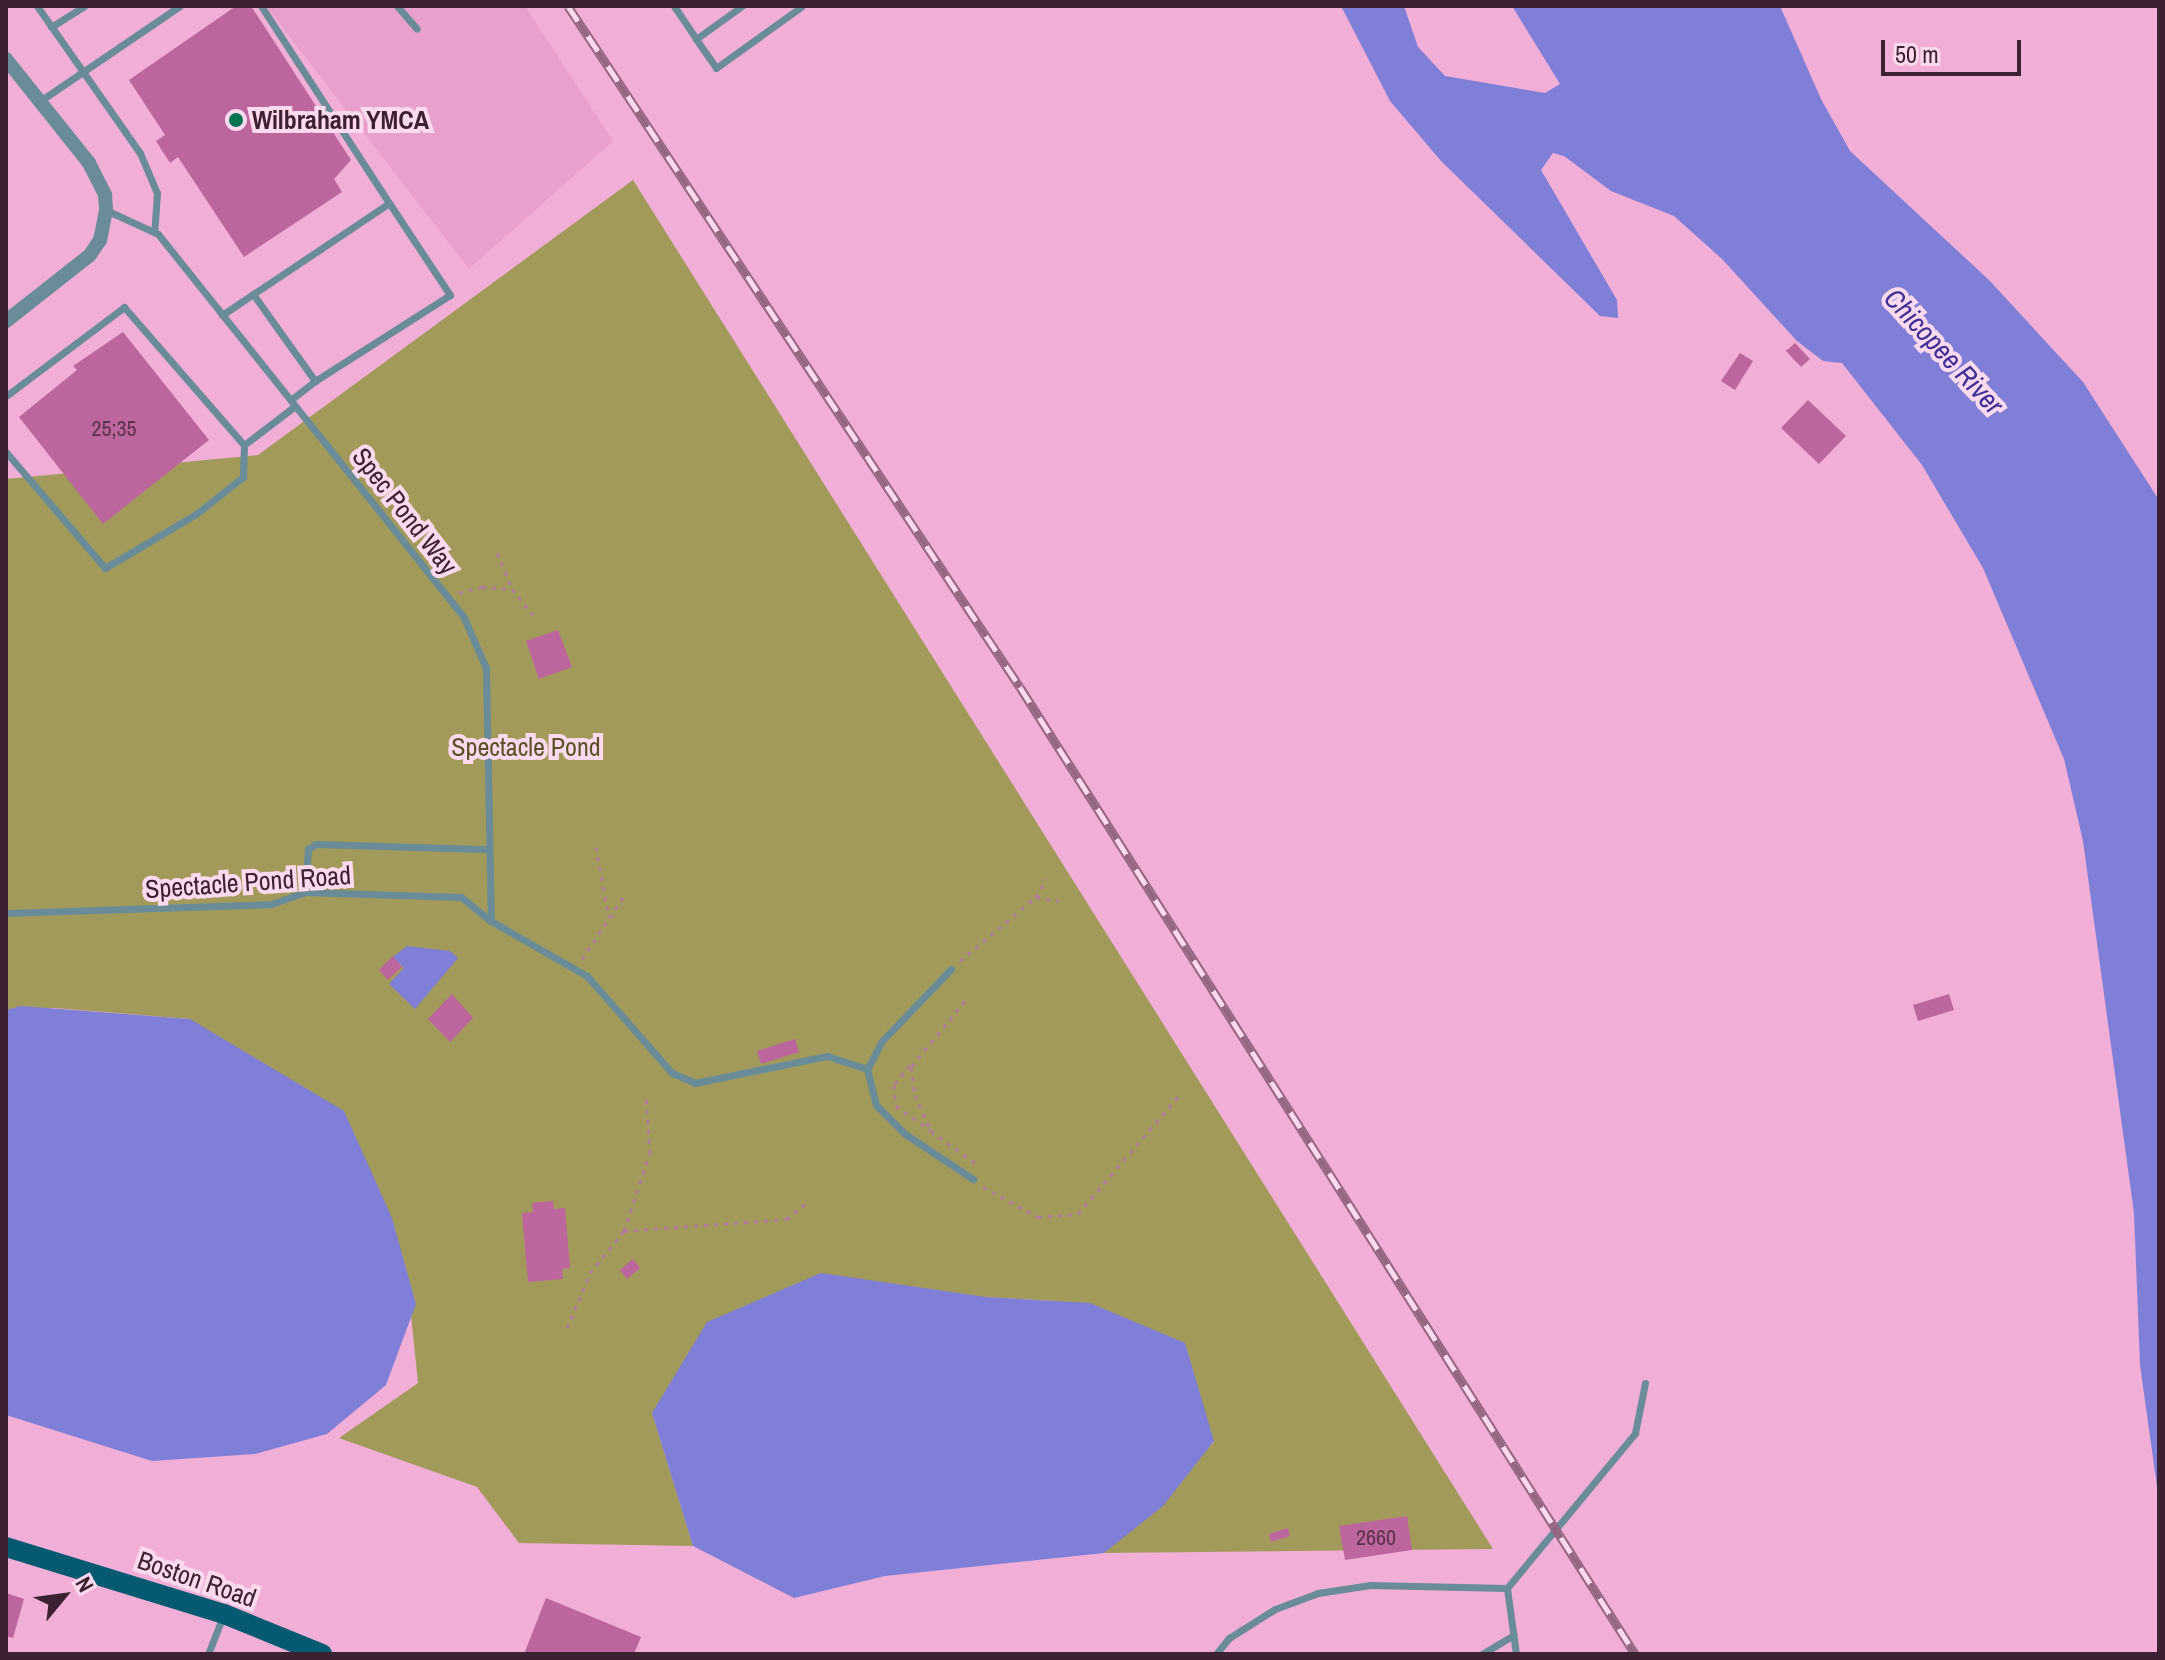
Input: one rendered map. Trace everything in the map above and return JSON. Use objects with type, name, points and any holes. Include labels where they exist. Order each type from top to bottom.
[{"type":"main road","name":"Boston Road","points":[[6,1547],[224,1614],[322,1654]]},
{"type":"street","points":[[6,59],[89,163],[105,195],[106,210],[100,240],[90,255],[6,321]]},
{"type":"lane","points":[[37,6],[82,72],[118,116],[140,153],[157,193],[154,232]]},
{"type":"lane","points":[[51,27],[84,6]]},
{"type":"lane","points":[[40,101],[180,6]]},
{"type":"lane","points":[[244,445],[315,381],[450,295],[261,6]]},
{"type":"lane","points":[[397,6],[417,29]]},
{"type":"lane","points":[[674,6],[716,68],[801,7]]},
{"type":"lane","points":[[696,39],[742,6]]},
{"type":"lane","points":[[222,315],[389,203]]},
{"type":"lane","name":"Spec Pond Way","points":[[106,210],[154,232],[464,618],[486,668],[491,921]]},
{"type":"lane","points":[[253,294],[315,381]]},
{"type":"lane","points":[[6,396],[124,307],[244,445],[243,477],[196,514],[105,568],[6,452]]},
{"type":"lane","points":[[305,892],[308,849],[316,844],[489,849]]},
{"type":"lane","name":"Spectacle Pond Road","points":[[6,913],[271,904],[305,892],[461,897],[491,921],[576,969],[639,1031],[672,1073],[695,1083],[827,1056],[867,1069]]},
{"type":"lane","points":[[951,969],[882,1041],[867,1069],[876,1105],[905,1134],[973,1179]]},
{"type":"lane","points":[[1516,1654],[1507,1588],[1635,1433],[1645,1383]]},
{"type":"lane","points":[[1216,1654],[1229,1638],[1275,1609],[1318,1593],[1370,1585],[1507,1588]]},
{"type":"lane","points":[[208,1654],[224,1614]]},
{"type":"lane","points":[[1482,1654],[1514,1635]]},
{"type":"path","points":[[497,553],[512,589],[533,615]]},
{"type":"path","points":[[449,600],[469,590],[512,589]]},
{"type":"path","points":[[596,847],[609,918]]},
{"type":"path","points":[[951,969],[1014,911],[1036,897],[1046,879]]},
{"type":"path","points":[[576,969],[624,896]]},
{"type":"path","points":[[1036,897],[1059,901]]},
{"type":"path","points":[[965,1001],[894,1085],[896,1106],[987,1171]]},
{"type":"path","points":[[918,1056],[911,1067],[915,1095],[931,1131]]},
{"type":"path","points":[[973,1179],[1038,1217],[1078,1214],[1180,1094]]},
{"type":"path","points":[[567,1328],[590,1273],[624,1231],[650,1153],[646,1095]]},
{"type":"path","points":[[986,1180],[986,1188]]},
{"type":"path","points":[[624,1231],[786,1219],[809,1201]]},
{"type":"shaded area","points":[[266,6],[525,6],[613,141],[469,269]]},
{"type":"green space","name":"Spectacle Pond","points":[[633,180],[1493,1549],[1104,1553],[1214,1442],[1054,1301],[986,1297],[652,1412],[693,1546],[519,1543],[477,1487],[339,1438],[418,1383],[406,1267],[190,1019],[54,1008],[6,1012],[6,479],[258,455]]},
{"type":"water","name":"Chicopee River","points":[[1341,6],[1404,6],[1418,47],[1445,76],[1545,93],[1560,84],[1512,6],[1780,6],[1821,99],[1850,151],[1989,280],[2083,382],[2159,500],[2159,1501],[2140,1365],[2134,1213],[2083,841],[2064,759],[1983,568],[1922,465],[1842,363],[1823,361],[1797,341],[1722,259],[1674,216],[1611,191],[1564,156],[1553,153],[1541,170],[1617,300],[1618,318],[1600,316],[1441,161],[1390,101]]},
{"type":"water","points":[[407,946],[450,951],[458,958],[415,1009],[389,984],[404,968],[393,957]]},
{"type":"water","points":[[21,1006],[190,1019],[344,1111],[392,1218],[416,1304],[386,1385],[327,1434],[255,1454],[152,1461],[6,1415],[6,1010]]},
{"type":"water","points":[[821,1273],[986,1297],[1090,1303],[1185,1343],[1214,1441],[1163,1506],[1104,1553],[885,1576],[794,1598],[693,1546],[652,1413],[707,1322]]},
{"type":"building","points":[[236,6],[251,6],[351,160],[334,179],[342,192],[244,257],[178,157],[170,163],[156,141],[165,135],[129,80]]},
{"type":"building","points":[[123,332],[209,440],[103,524],[19,417],[77,370],[73,366]]},
{"type":"building","points":[[1795,343],[1810,359],[1801,367],[1786,351]]},
{"type":"building","points":[[1740,353],[1753,361],[1735,390],[1721,381]]},
{"type":"building","points":[[1808,400],[1846,436],[1819,464],[1781,428]]},
{"type":"building","points":[[558,630],[572,667],[539,679],[526,641]]},
{"type":"building","points":[[393,956],[402,967],[388,980],[379,970]]},
{"type":"building","points":[[452,994],[473,1018],[450,1042],[428,1019]]},
{"type":"building","points":[[1949,994],[1954,1010],[1918,1021],[1913,1005]]},
{"type":"building","points":[[795,1039],[799,1052],[761,1064],[757,1051]]},
{"type":"building","points":[[553,1201],[554,1209],[565,1208],[570,1268],[562,1269],[563,1279],[528,1282],[522,1213],[533,1212],[532,1203]]},
{"type":"building","points":[[633,1259],[640,1268],[627,1279],[620,1270]]},
{"type":"building","points":[[1407,1516],[1412,1550],[1345,1560],[1339,1526]]},
{"type":"building","points":[[1288,1528],[1290,1536],[1271,1542],[1269,1534]]},
{"type":"building","points":[[6,1593],[24,1599],[13,1638],[6,1636]]},
{"type":"building","points":[[546,1598],[641,1637],[634,1654],[524,1654]]},
{"type":"railway","points":[[568,6],[1020,687],[1635,1654]]},
{"type":"place","name":"Wilbraham YMCA","points":[[236,120]]}]
